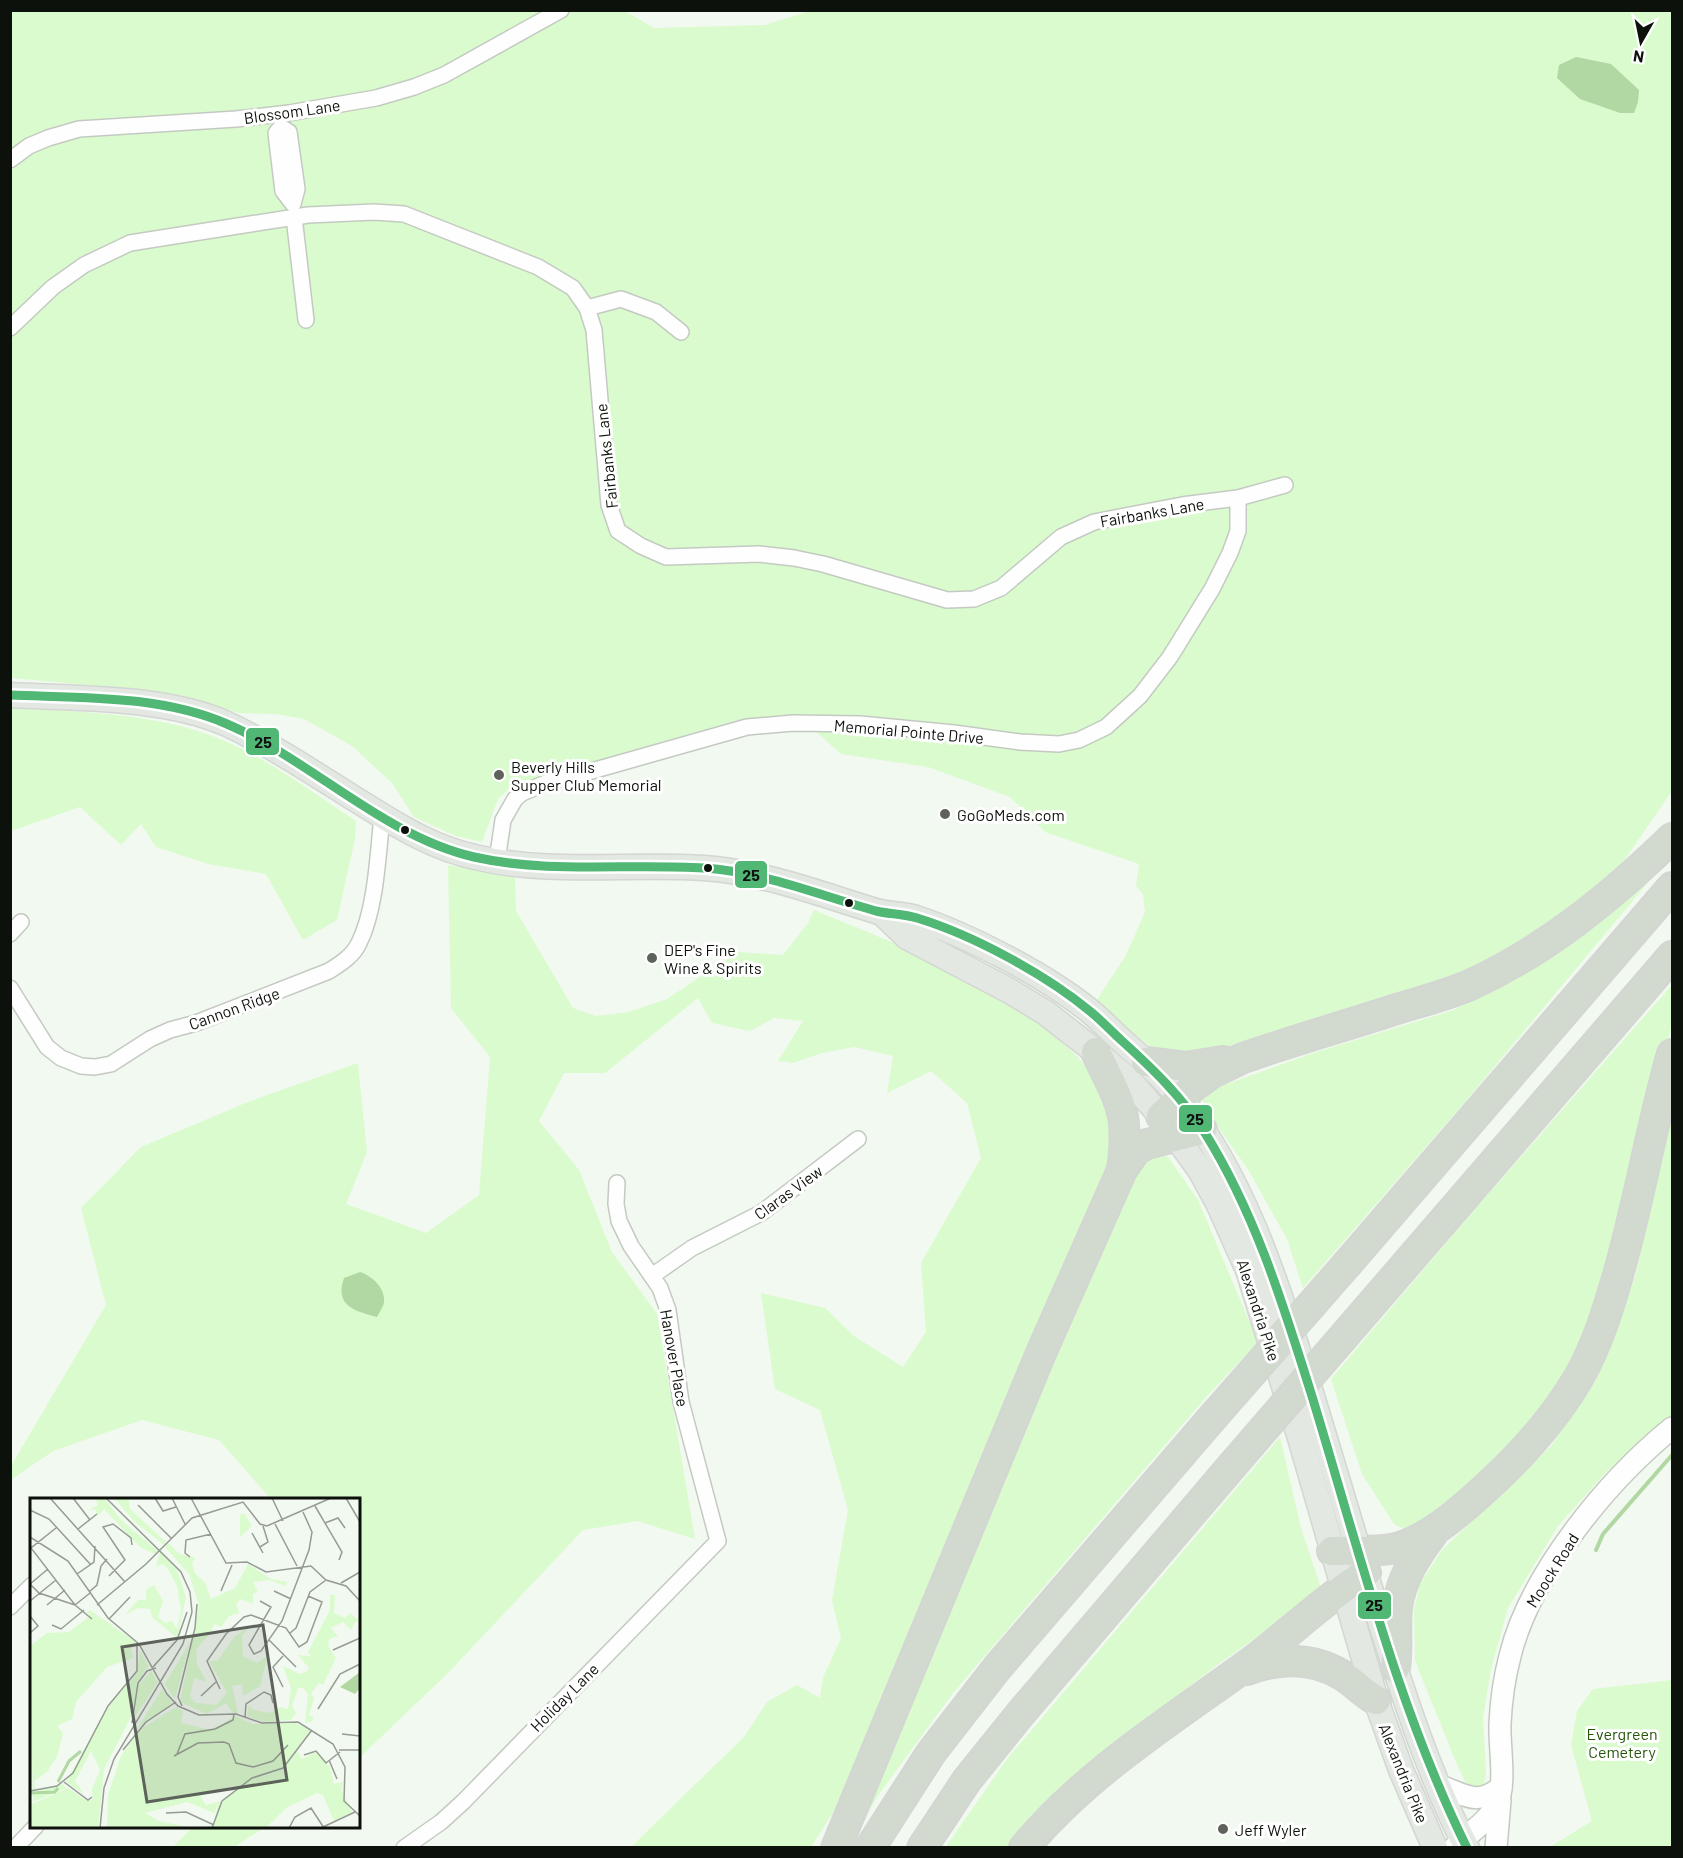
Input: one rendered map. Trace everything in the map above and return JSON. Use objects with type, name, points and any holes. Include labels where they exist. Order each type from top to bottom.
[{"type":"highway","points":[[836,1848],[1037,1364],[1122,1170],[1136,1150],[1180,1120],[1212,1073],[1243,1058],[1445,994],[1488,976],[1581,919],[1608,898],[1672,838]]},
{"type":"highway","points":[[870,1848],[931,1753],[997,1668],[1672,887]]},
{"type":"highway","points":[[922,1848],[967,1780],[1021,1713],[1672,956]]},
{"type":"highway","points":[[1096,1052],[1119,1096],[1124,1114],[1125,1145],[1122,1170]]},
{"type":"highway","points":[[1024,1848],[1070,1798],[1154,1731],[1231,1676],[1350,1565],[1390,1549],[1413,1543],[1436,1528],[1480,1493],[1537,1437],[1580,1376],[1606,1315],[1624,1254],[1672,1054]]},
{"type":"highway","points":[[1146,1062],[1186,1067],[1243,1058]]},
{"type":"highway","points":[[1395,1668],[1398,1653],[1397,1608],[1403,1582],[1414,1559],[1436,1528]]},
{"type":"highway","points":[[1231,1676],[1265,1663],[1292,1660],[1319,1664],[1343,1675],[1366,1695],[1376,1700]]},
{"type":"main road","name":"Alexandria Pike","points":[[10,694],[151,704],[193,713],[226,724],[284,756],[382,816],[450,850],[532,866],[712,868],[809,889],[882,913],[912,916],[973,942],[1051,984],[1088,1010],[1146,1062],[1180,1120],[1200,1170],[1218,1203],[1248,1270],[1350,1565],[1395,1668],[1437,1785],[1450,1844]]},
{"type":"main road","name":"Alexandria Pike","points":[[882,913],[907,937],[1008,990],[1046,1013],[1180,1120]]},
{"type":"main road","name":"Moock Road","points":[[1450,1844],[1489,1817],[1498,1803],[1501,1787],[1500,1726],[1503,1688],[1510,1654],[1526,1612],[1544,1577],[1596,1503],[1634,1462],[1672,1428]]},
{"type":"main road","name":"Alexandria Pike","points":[[1350,1565],[1376,1700],[1401,1770],[1450,1844]]},
{"type":"main road","points":[[1437,1785],[1466,1797],[1480,1799],[1491,1795],[1501,1787]]},
{"type":"main road","points":[[1496,1848],[1501,1787]]},
{"type":"street","name":"Blossom Lane","points":[[10,160],[30,146],[79,129],[236,119],[289,113],[376,98],[444,75],[561,10]]},
{"type":"street","name":"Fairbanks Lane","points":[[10,328],[60,282],[84,265],[130,243],[294,217],[374,212],[404,214],[538,267],[573,288],[587,308],[594,330],[609,505],[618,531],[641,546],[666,556],[759,554],[794,558],[823,564],[947,600],[974,599],[1001,588],[1061,537],[1094,522],[1182,505],[1238,498],[1285,485]]},
{"type":"street","points":[[294,217],[306,320]]},
{"type":"street","points":[[587,308],[621,299],[656,312],[681,332]]},
{"type":"street","name":"Memorial Pointe Drive","points":[[497,861],[503,820],[515,799],[522,793],[551,781],[747,727],[793,723],[860,724],[1020,742],[1059,744],[1079,740],[1106,727],[1140,696],[1170,657],[1212,589],[1238,531],[1238,498]]},
{"type":"street","name":"Cannon Ridge","points":[[10,988],[47,1047],[61,1058],[81,1066],[96,1067],[111,1064],[150,1039],[170,1030],[196,1023],[329,971],[346,959],[359,945],[378,866],[382,816]]},
{"type":"street","name":"Claras View","points":[[652,1276],[692,1248],[761,1213],[858,1139]]},
{"type":"street","name":"Hanover Place","points":[[617,1183],[616,1204],[619,1221],[631,1246],[660,1288],[668,1310],[681,1402],[718,1541]]},
{"type":"street","name":"Holiday Lane","points":[[404,1848],[441,1822],[463,1802],[718,1541]]},
{"type":"street","points":[[10,1607],[30,1587]]},
{"type":"street","points":[[15,1848],[35,1828]]},
{"type":"green space","points":[[623,10],[654,28],[765,25],[813,10],[1672,11],[1672,791],[1621,865],[1542,931],[1456,975],[1198,1059],[1169,1058],[1149,1046],[1096,1001],[1126,955],[1145,912],[1143,894],[1136,886],[1139,864],[1045,832],[1010,797],[928,767],[841,754],[813,729],[807,718],[735,721],[513,785],[498,799],[482,842],[456,836],[414,817],[392,783],[352,746],[304,719],[276,714],[239,713],[193,699],[144,690],[11,678],[11,171],[37,152],[56,144],[88,136],[126,133],[117,117],[67,123],[32,135],[11,153],[11,11]]},
{"type":"green space","points":[[11,708],[107,714],[178,725],[242,749],[300,784],[356,821],[355,839],[337,920],[303,940],[266,874],[208,864],[156,847],[141,824],[121,845],[80,807],[11,831]]},
{"type":"green space","points":[[448,865],[515,878],[516,911],[573,1008],[596,1016],[629,1012],[667,999],[738,952],[783,955],[808,923],[814,910],[921,955],[992,992],[1055,1036],[1096,1077],[1110,1097],[1113,1108],[1111,1162],[844,1795],[811,1847],[631,1847],[744,1737],[767,1702],[797,1685],[820,1698],[823,1678],[841,1638],[832,1600],[848,1510],[820,1410],[775,1389],[761,1293],[825,1308],[854,1336],[903,1367],[926,1332],[921,1263],[981,1158],[967,1103],[931,1071],[887,1093],[893,1056],[854,1047],[822,1053],[793,1063],[778,1061],[803,1021],[774,1018],[750,1031],[712,1023],[698,998],[605,1073],[564,1073],[539,1121],[579,1170],[612,1252],[657,1314],[695,1539],[637,1521],[583,1530],[447,1674],[360,1757],[360,1498],[270,1498],[219,1440],[142,1420],[53,1451],[11,1480],[11,1466],[106,1305],[81,1208],[141,1147],[248,1102],[358,1063],[367,1152],[346,1204],[426,1233],[479,1195],[490,1057],[451,1008]]},
{"type":"green space","points":[[1660,868],[1465,1102],[1303,1288],[1287,1239],[1249,1171],[1205,1108],[1202,1098],[1210,1090],[1313,1053],[1454,1010],[1582,936]]},
{"type":"green space","points":[[1672,985],[1672,1024],[1600,1307],[1574,1369],[1522,1441],[1440,1510],[1408,1531],[1394,1524],[1362,1474],[1331,1379],[1474,1210]]},
{"type":"green space","points":[[1672,1105],[1672,1418],[1607,1471],[1558,1526],[1508,1608],[1491,1669],[1483,1718],[1486,1772],[1484,1786],[1478,1788],[1466,1783],[1458,1767],[1415,1661],[1414,1610],[1420,1584],[1442,1550],[1551,1446],[1595,1382],[1636,1274]]},
{"type":"green space","points":[[1152,1153],[1168,1157],[1198,1200],[1258,1342],[1207,1396],[953,1693],[879,1794],[849,1847],[862,1799],[1137,1164]]},
{"type":"green space","points":[[1280,1437],[1301,1528],[1322,1591],[1213,1668],[1055,1793],[1009,1847],[945,1848],[1007,1759]]},
{"type":"green space","name":"Evergreen Cemetery","points":[[1672,1680],[1672,1847],[1550,1847],[1592,1821],[1571,1745],[1577,1711],[1593,1689]]},
{"type":"green space","points":[[192,1828],[263,1828],[234,1847],[173,1847]]},
{"type":"shaded area","points":[[1576,57],[1611,64],[1639,90],[1634,113],[1620,113],[1580,99],[1557,78],[1559,65]]},
{"type":"shaded area","points":[[360,1272],[369,1276],[383,1292],[384,1303],[377,1317],[354,1309],[344,1301],[342,1287],[344,1278]]},
{"type":"waterway","points":[[1596,1550],[1603,1534],[1672,1455]]},
{"type":"transit line","name":"25","points":[[10,695],[93,698],[148,703],[175,708],[227,724],[289,757],[379,816],[410,833],[441,847],[474,857],[560,867],[675,867],[726,870],[791,885],[876,911],[917,918],[939,925],[1008,957],[1091,1012],[1156,1073],[1187,1107],[1223,1163],[1239,1195],[1290,1326],[1399,1681],[1419,1738],[1467,1848]]},
{"type":"place","name":"Beverly Hills Supper Club Memorial","points":[[499,775]]},
{"type":"place","name":"GoGoMeds.com","points":[[945,814]]},
{"type":"place","name":"DEP's Fine Wine & Spirits","points":[[652,958]]},
{"type":"place","name":"Jeff Wyler","points":[[1223,1829]]}]
